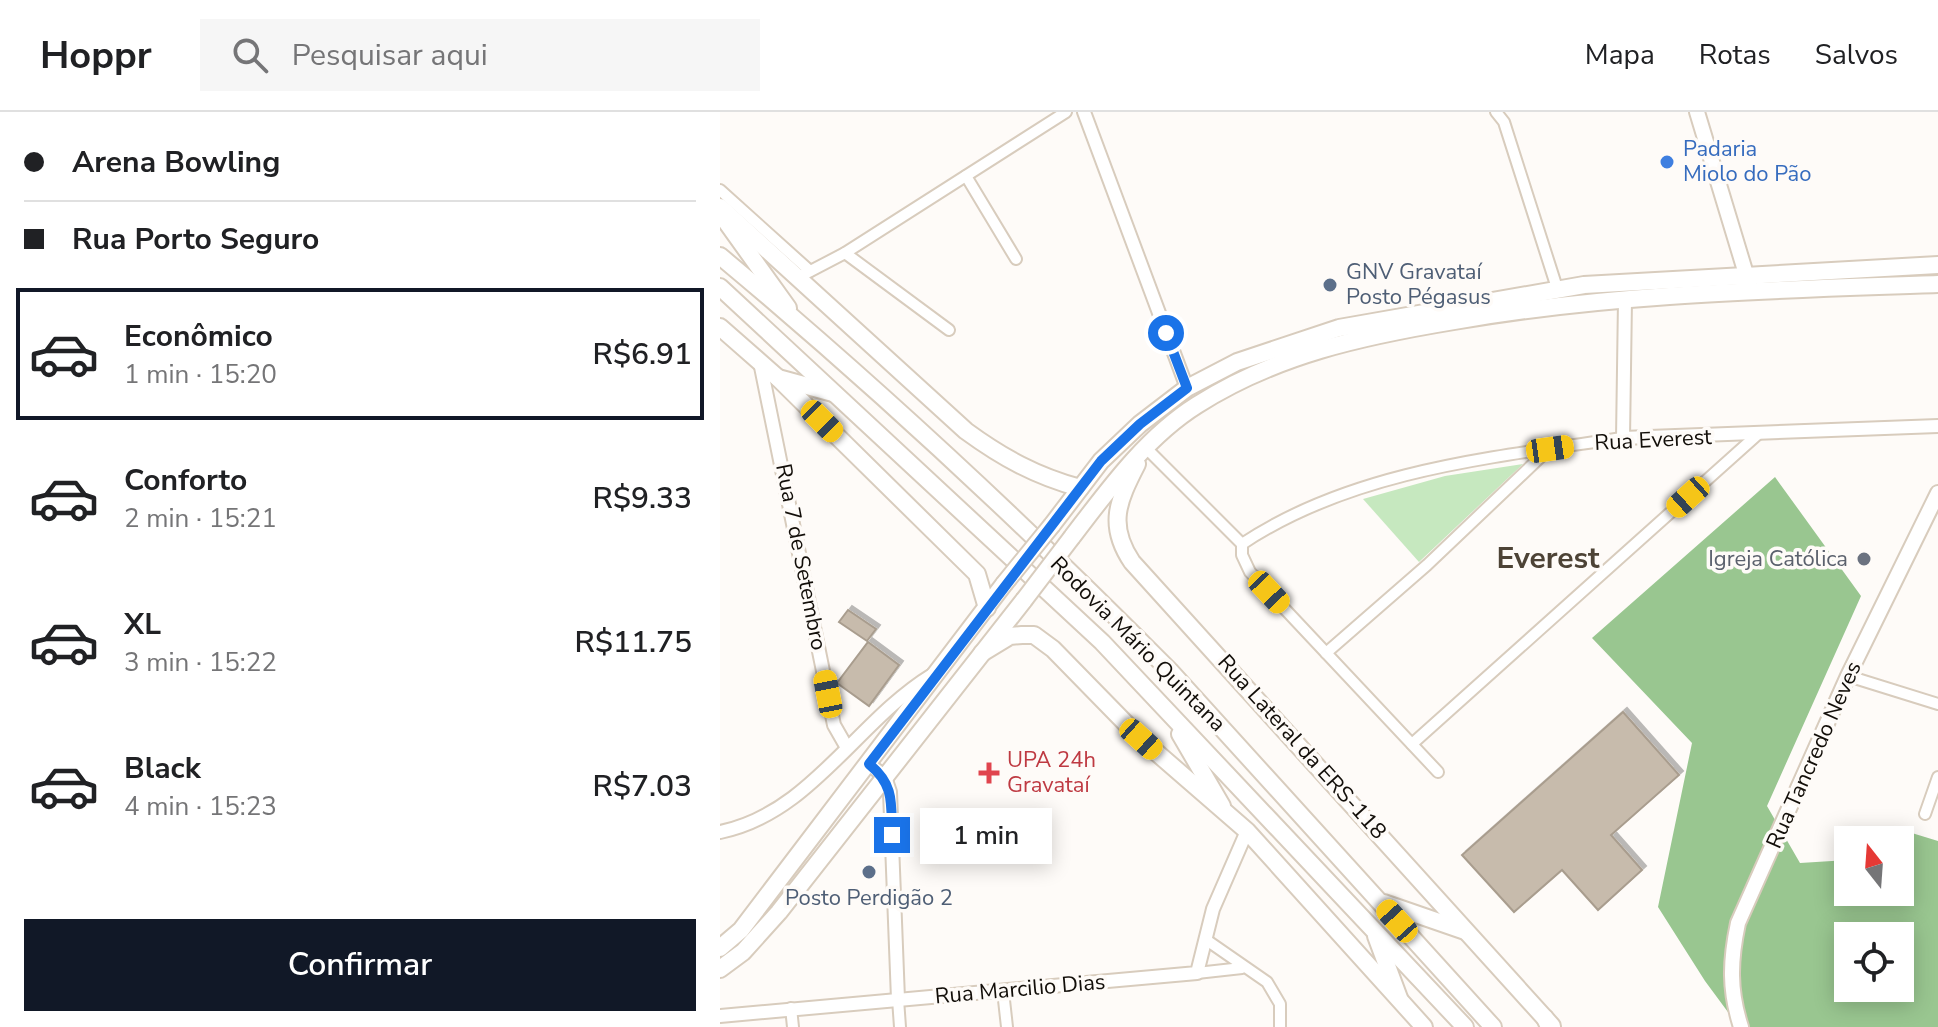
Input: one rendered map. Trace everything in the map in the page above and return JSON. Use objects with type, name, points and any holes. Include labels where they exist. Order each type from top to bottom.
[{"type":"main road","points":[[1697,112],[1748,273],[1749,291]]},
{"type":"main road","points":[[720,210],[805,274],[966,431],[1003,458],[1040,477],[1080,488]]},
{"type":"main road","points":[[720,210],[780,292],[793,317]]},
{"type":"main road","name":"Rodovia Mário Quintana","points":[[720,256],[793,317],[1123,623],[1493,1027]]},
{"type":"main road","points":[[720,948],[741,930],[1101,461],[1140,424],[1187,388],[1237,362],[1339,328],[1557,288],[1748,273],[1938,265]]},
{"type":"main road","points":[[720,969],[743,952],[779,912],[1072,537],[1146,448],[1193,407],[1244,377],[1322,348],[1500,313],[1749,291],[1938,284]]},
{"type":"main road","name":"Rodovia Mário Quintana","points":[[720,287],[1102,642],[1465,1027]]},
{"type":"main road","points":[[720,328],[778,378],[977,574],[987,608]]},
{"type":"main road","points":[[778,378],[838,394]]},
{"type":"main road","name":"Rua Lateral da ERS-118","points":[[1146,448],[1121,499],[1116,520],[1118,541],[1132,562],[1231,668],[1549,1024]]},
{"type":"main road","name":"Rua Tancredo Neves","points":[[1741,1027],[1731,984],[1730,960],[1738,923],[1848,676],[1938,493]]},
{"type":"main road","points":[[982,653],[1010,636],[1034,635],[1053,649],[1141,739],[1222,806],[1247,831],[1424,1027]]},
{"type":"main road","points":[[1168,712],[1222,806]]},
{"type":"main road","points":[[1380,901],[1465,931]]},
{"type":"main road","points":[[1373,927],[1399,998]]},
{"type":"street","points":[[720,190],[805,274],[845,253],[1066,112]]},
{"type":"street","points":[[1084,112],[1187,388]]},
{"type":"street","points":[[1496,112],[1504,122],[1557,288]]},
{"type":"street","points":[[966,176],[1016,259]]},
{"type":"street","points":[[845,253],[949,330]]},
{"type":"street","points":[[1623,438],[1625,300]]},
{"type":"street","name":"Rua 7 de Setembro","points":[[760,362],[773,412],[834,725],[846,746]]},
{"type":"street","name":"Rua 7 de Setembro","points":[[773,412],[778,378]]},
{"type":"street","name":"Rua Everest","points":[[1242,544],[1290,515],[1377,483],[1457,464],[1623,438],[1938,426]]},
{"type":"street","points":[[1412,744],[1757,435]]},
{"type":"street","points":[[1146,448],[1242,544],[1242,555],[1250,572],[1438,772]]},
{"type":"street","points":[[1326,653],[1427,565],[1550,449]]},
{"type":"street","points":[[720,832],[741,827],[801,793],[846,746],[914,687],[938,671]]},
{"type":"street","points":[[1848,676],[1938,704]]},
{"type":"street","points":[[869,764],[885,777],[891,809],[900,1027]]},
{"type":"street","points":[[1925,814],[1938,777]]},
{"type":"street","points":[[1197,973],[1222,883],[1247,831]]},
{"type":"street","points":[[1205,939],[1242,968],[1267,982],[1275,992],[1282,1015],[1280,1027]]},
{"type":"street","name":"Rua Marcilio Dias","points":[[720,1016],[1242,968]]},
{"type":"street","points":[[1003,991],[1007,1027]]},
{"type":"street","points":[[791,1008],[793,1027]]},
{"type":"green space","points":[[1523,464],[1419,562],[1363,499],[1445,476]]},
{"type":"green space","points":[[1775,477],[1861,596],[1767,806],[1800,863],[1834,861],[1834,906],[1914,906],[1914,834],[1938,841],[1938,1027],[1739,1027],[1705,981],[1658,907],[1692,743],[1592,638]]},
{"type":"building","points":[[848,610],[876,629],[867,641],[839,622]]},
{"type":"building","points":[[868,642],[899,665],[869,706],[837,683]]},
{"type":"building","points":[[1623,712],[1679,775],[1611,835],[1642,870],[1598,910],[1562,870],[1514,912],[1462,855]]},
{"type":"place","name":"Padaria Miolo do Pão","points":[[1667,162]]},
{"type":"place","name":"GNV Gravataí Posto Pégasus","points":[[1330,285]]},
{"type":"place","name":"Igreja Católica","points":[[1864,559]]},
{"type":"place","name":"UPA 24h Gravataí","points":[[989,773]]},
{"type":"place","name":"Posto Perdigão 2","points":[[869,872]]},
{"type":"district","name":"Everest","points":[[1548,558]]},
{"type":"route","points":[[892,835],[890,792],[885,777],[869,764],[1101,461],[1140,424],[1187,388],[1166,333]]}]
